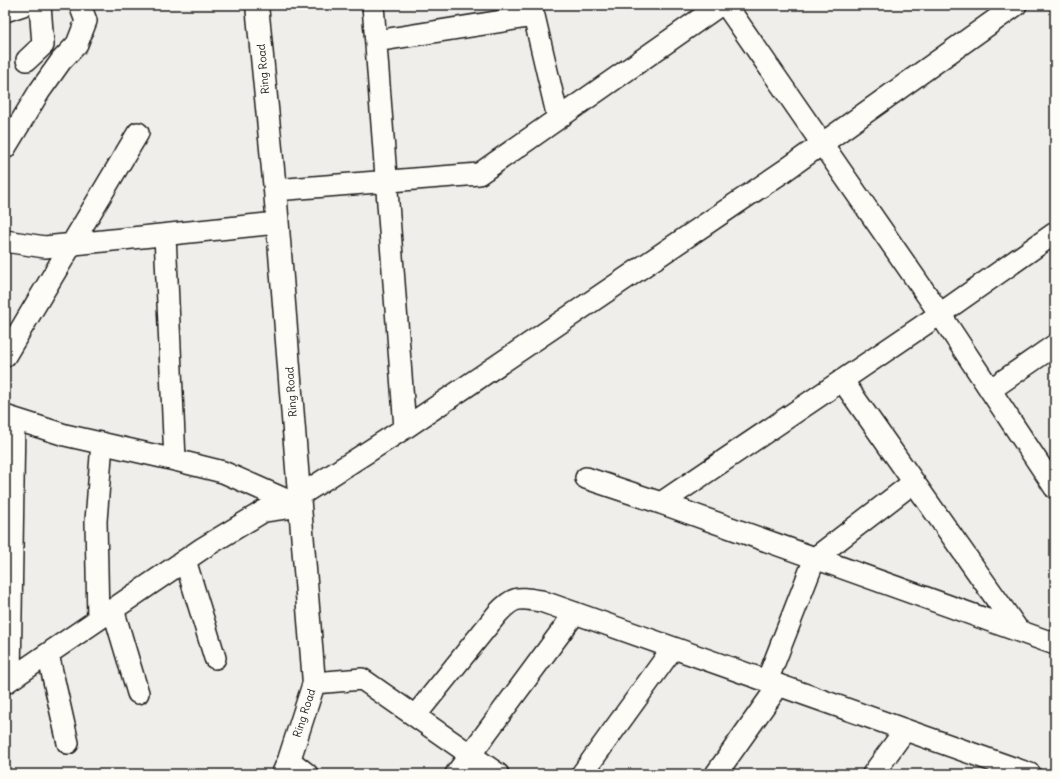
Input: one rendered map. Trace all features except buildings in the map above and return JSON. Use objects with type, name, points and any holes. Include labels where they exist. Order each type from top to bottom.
[{"type":"highway","name":"Ring Road","points":[[257,5],[275,190],[314,683],[286,767]]},
{"type":"street","points":[[5,11],[23,5]]},
{"type":"street","points":[[27,60],[43,45],[40,5]]},
{"type":"street","points":[[5,148],[61,61],[77,44],[86,21],[80,5]]},
{"type":"street","points":[[373,5],[405,428]]},
{"type":"street","points":[[275,190],[479,174],[720,5]]},
{"type":"street","points":[[726,5],[940,314],[1055,488]]},
{"type":"street","points":[[8,681],[185,560],[264,511],[299,501],[771,180],[1016,5]]},
{"type":"street","points":[[376,40],[534,16],[558,118]]},
{"type":"street","points":[[5,356],[138,133]]},
{"type":"street","points":[[5,241],[45,247],[277,223]]},
{"type":"street","points":[[661,503],[940,314],[1055,233]]},
{"type":"street","points":[[165,234],[175,460]]},
{"type":"street","points":[[990,390],[1055,345]]},
{"type":"street","points":[[842,380],[1018,630]]},
{"type":"street","points":[[8,681],[9,418],[65,435],[223,472],[299,501]]},
{"type":"street","points":[[102,443],[96,521],[106,614],[138,693]]},
{"type":"street","points":[[586,478],[661,503],[1055,644]]},
{"type":"street","points":[[716,774],[773,683],[815,558],[914,482]]},
{"type":"street","points":[[185,560],[215,658]]},
{"type":"street","points":[[415,716],[509,602],[521,598],[541,601],[1030,774]]},
{"type":"street","points":[[456,774],[575,613]]},
{"type":"street","points":[[582,774],[673,648]]},
{"type":"street","points":[[48,654],[68,743]]},
{"type":"street","points":[[314,683],[362,679],[498,774]]},
{"type":"street","points":[[874,774],[905,730]]},
{"type":"street","points":[[286,767],[307,774]]}]
